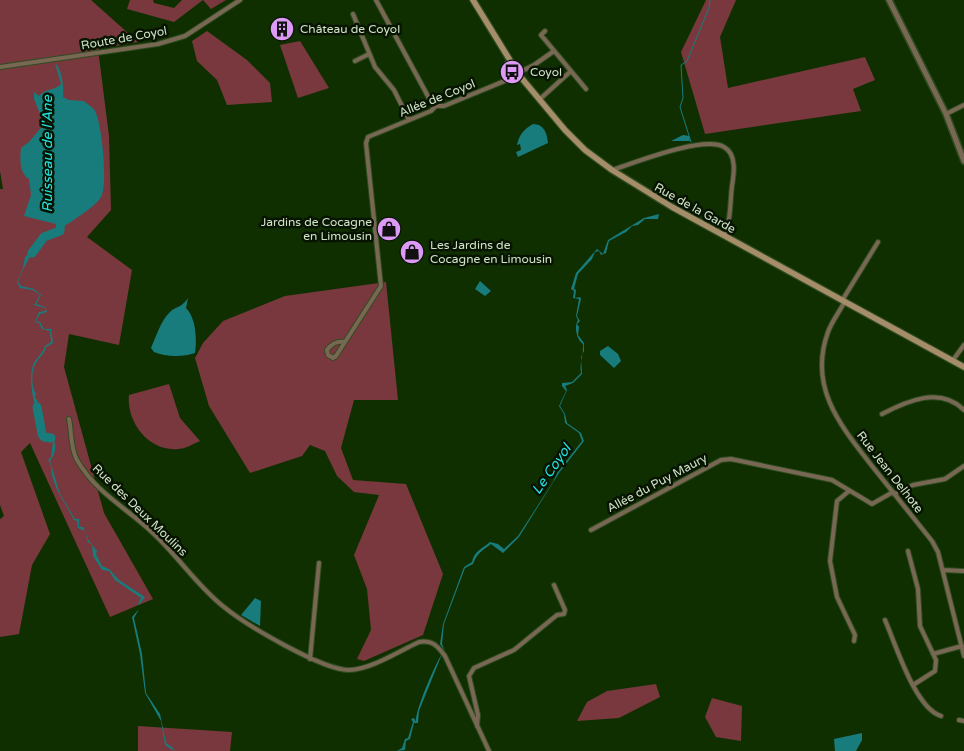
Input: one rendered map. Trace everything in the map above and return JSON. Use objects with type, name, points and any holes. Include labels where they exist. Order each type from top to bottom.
[{"type":"main road","name":"Rue de la Garde","points":[[475,1],[518,74],[565,130],[585,150],[612,170],[724,236],[964,367]]},
{"type":"street","name":"Route de Coyol","points":[[0,68],[158,44],[186,36],[240,0]]},
{"type":"street","points":[[376,0],[430,100],[436,106]]},
{"type":"street","points":[[889,0],[946,114],[964,161]]},
{"type":"street","points":[[353,14],[375,66],[394,90],[409,120]]},
{"type":"street","points":[[545,31],[541,35],[586,89]]},
{"type":"street","name":"Allée de Coyol","points":[[345,342],[338,341],[331,345],[327,350],[328,355],[333,358],[336,356],[345,342],[381,286],[366,143],[368,137],[431,111],[436,106],[444,106],[518,74],[554,51]]},
{"type":"street","points":[[355,61],[369,54]]},
{"type":"street","points":[[540,100],[571,71]]},
{"type":"street","points":[[946,114],[964,105]]},
{"type":"street","points":[[612,170],[656,155],[693,146],[708,144],[724,147],[731,155],[734,170],[724,236]]},
{"type":"street","name":"Rue Jean Delhote","points":[[878,242],[844,300],[827,338],[822,366],[823,386],[833,413],[932,541],[938,552],[964,656]]},
{"type":"street","points":[[954,360],[964,345]]},
{"type":"street","points":[[882,414],[905,402],[945,397],[957,403],[964,410]]},
{"type":"street","name":"Rue des Deux Moulins","points":[[69,419],[71,445],[76,458],[89,478],[126,512],[151,531],[224,607],[310,659],[349,670],[362,668],[419,642],[427,641],[436,644],[445,656],[489,751]]},
{"type":"street","name":"Allée du Puy Maury","points":[[591,530],[721,460],[731,458],[832,480],[872,504],[894,493]]},
{"type":"street","points":[[894,493],[913,485],[945,479],[964,466]]},
{"type":"street","points":[[849,491],[838,501],[830,561],[838,597],[855,634],[854,641]]},
{"type":"street","points":[[908,551],[918,589],[920,626],[936,660],[935,671],[913,685]]},
{"type":"street","points":[[310,659],[319,563]]},
{"type":"street","points":[[942,570],[964,571]]},
{"type":"street","points":[[476,726],[478,715],[469,676],[474,668],[514,650],[557,615],[564,614],[565,610],[554,585]]},
{"type":"street","points":[[885,620],[913,685],[929,708],[941,716]]},
{"type":"street","points":[[933,654],[963,648]]},
{"type":"shaded area","points":[[0,0],[91,0],[138,42],[98,49],[109,136],[111,210],[87,237],[132,270],[119,345],[69,334],[64,367],[104,513],[153,599],[110,617],[30,443],[21,452],[50,534],[32,565],[19,634],[0,637],[0,519],[4,516],[0,505],[0,189],[3,189],[0,171]]},
{"type":"shaded area","points":[[130,0],[153,0],[154,3],[174,8],[182,0],[203,0],[174,22],[127,9]]},
{"type":"shaded area","points":[[203,0],[226,0],[211,9]]},
{"type":"shaded area","points":[[706,0],[736,0],[720,37],[728,88],[865,57],[875,80],[853,89],[861,111],[705,134],[681,52]]},
{"type":"shaded area","points":[[207,31],[247,60],[270,83],[272,102],[227,105],[217,80],[197,61],[192,41]]},
{"type":"shaded area","points":[[300,41],[329,88],[298,98],[280,45]]},
{"type":"shaded area","points":[[386,282],[398,400],[354,400],[341,448],[353,480],[406,484],[443,574],[423,635],[364,661],[357,659],[371,630],[367,589],[354,555],[379,495],[354,492],[337,476],[325,451],[310,445],[302,456],[250,473],[209,406],[195,358],[203,343],[223,321],[285,296]]},
{"type":"shaded area","points":[[169,384],[180,418],[200,441],[181,449],[167,449],[149,440],[136,425],[129,405],[129,395]]},
{"type":"shaded area","points":[[656,684],[660,697],[619,718],[577,721],[587,702],[607,691]]},
{"type":"shaded area","points":[[712,698],[742,706],[741,741],[716,737],[705,717]]},
{"type":"shaded area","points":[[138,726],[232,732],[230,751],[138,751]]},
{"type":"water","points":[[55,63],[62,78],[63,97],[69,100],[84,101],[95,111],[100,128],[104,168],[103,190],[99,200],[64,226],[24,216],[31,195],[29,179],[23,173],[20,161],[21,148],[29,142],[44,124],[34,99],[34,92],[39,96],[61,84]]},
{"type":"water","points":[[533,124],[542,127],[547,136],[548,143],[518,157],[516,152],[521,150],[520,144],[517,145],[519,138]]},
{"type":"water","points":[[683,135],[689,136],[690,141],[671,141]]},
{"type":"water","points":[[659,214],[658,219],[645,219],[609,241],[606,253],[601,255],[599,251],[595,252],[592,259],[578,274],[574,289],[576,290],[575,298],[580,297],[581,299],[577,316],[580,321],[577,324],[579,327],[578,335],[584,343],[582,354],[583,344],[577,336],[576,329],[577,323],[578,320],[576,316],[579,299],[573,298],[574,291],[571,289],[576,273],[597,249],[603,254],[608,240],[644,218]]},
{"type":"water","points":[[59,229],[62,232],[46,237],[40,242],[42,237]]},
{"type":"water","points":[[36,247],[18,282],[21,286],[34,289],[41,295],[36,304],[45,307],[47,312],[40,314],[36,321],[40,322],[44,329],[51,329],[53,343],[46,347],[34,366],[32,374],[35,397],[38,402],[38,418],[31,378],[34,363],[45,346],[51,342],[50,331],[42,329],[39,323],[35,322],[39,312],[45,311],[45,308],[34,305],[40,295],[33,290],[20,288],[17,282],[25,257]]},
{"type":"water","points":[[480,281],[491,291],[485,296],[475,289]]},
{"type":"water","points":[[188,298],[186,308],[192,317],[195,329],[195,353],[175,356],[154,352],[151,348],[164,319]]},
{"type":"water","points":[[608,346],[618,354],[621,361],[614,368],[600,355],[600,351]]},
{"type":"water","points":[[581,361],[582,374],[573,383],[565,386],[567,390],[560,406],[565,414],[567,423],[581,433],[584,441],[559,473],[519,537],[503,553],[491,544],[478,555],[473,564],[465,568],[444,624],[442,644],[445,651],[440,644],[443,624],[464,567],[472,562],[476,553],[490,542],[498,544],[504,549],[518,536],[557,473],[582,441],[579,433],[565,423],[564,414],[559,406],[566,391],[562,383],[572,382],[581,373]]},
{"type":"water","points":[[42,434],[52,436],[54,440],[55,450],[50,461],[60,494],[75,519],[79,519],[79,527],[83,527],[85,531],[78,528],[77,521],[74,520],[56,487],[48,460],[51,457],[53,442],[48,437],[43,439]]},
{"type":"water","points":[[85,533],[97,551],[96,554],[102,566],[109,569],[119,580],[145,597],[139,605],[141,598],[115,580],[109,571],[102,570],[93,556],[92,545],[88,542]]},
{"type":"water","points":[[255,598],[261,601],[260,626],[241,615]]},
{"type":"water","points":[[139,609],[134,618],[142,654],[146,693],[160,714],[166,743],[174,751],[165,745],[161,721],[145,693],[140,654],[132,617]]},
{"type":"water","points":[[442,654],[419,711],[418,723],[414,723],[410,739],[406,741],[405,750],[397,751],[402,748],[405,739],[408,738],[413,722],[411,719],[414,718],[416,722],[422,699]]},
{"type":"water","points":[[862,733],[862,740],[856,751],[835,751],[834,739]]},
{"type":"waterway","name":"Le Coyol","points":[[691,142],[680,107],[683,98],[681,65],[687,61],[709,8],[710,0]]},
{"type":"waterway","name":"Ruisseau de l'Ane","points":[[32,253],[44,237],[60,231],[61,214]]},
{"type":"waterway","name":"Ruisseau de l'Ane","points":[[37,407],[42,434],[44,437],[51,438]]},
{"type":"place","name":"Château de Coyol","points":[[282,29]]},
{"type":"place","name":"Coyol","points":[[512,72]]},
{"type":"place","name":"Jardins de Cocagne en Limousin","points":[[389,229]]},
{"type":"place","name":"Les Jardins de Cocagne en Limousin","points":[[412,252]]}]
